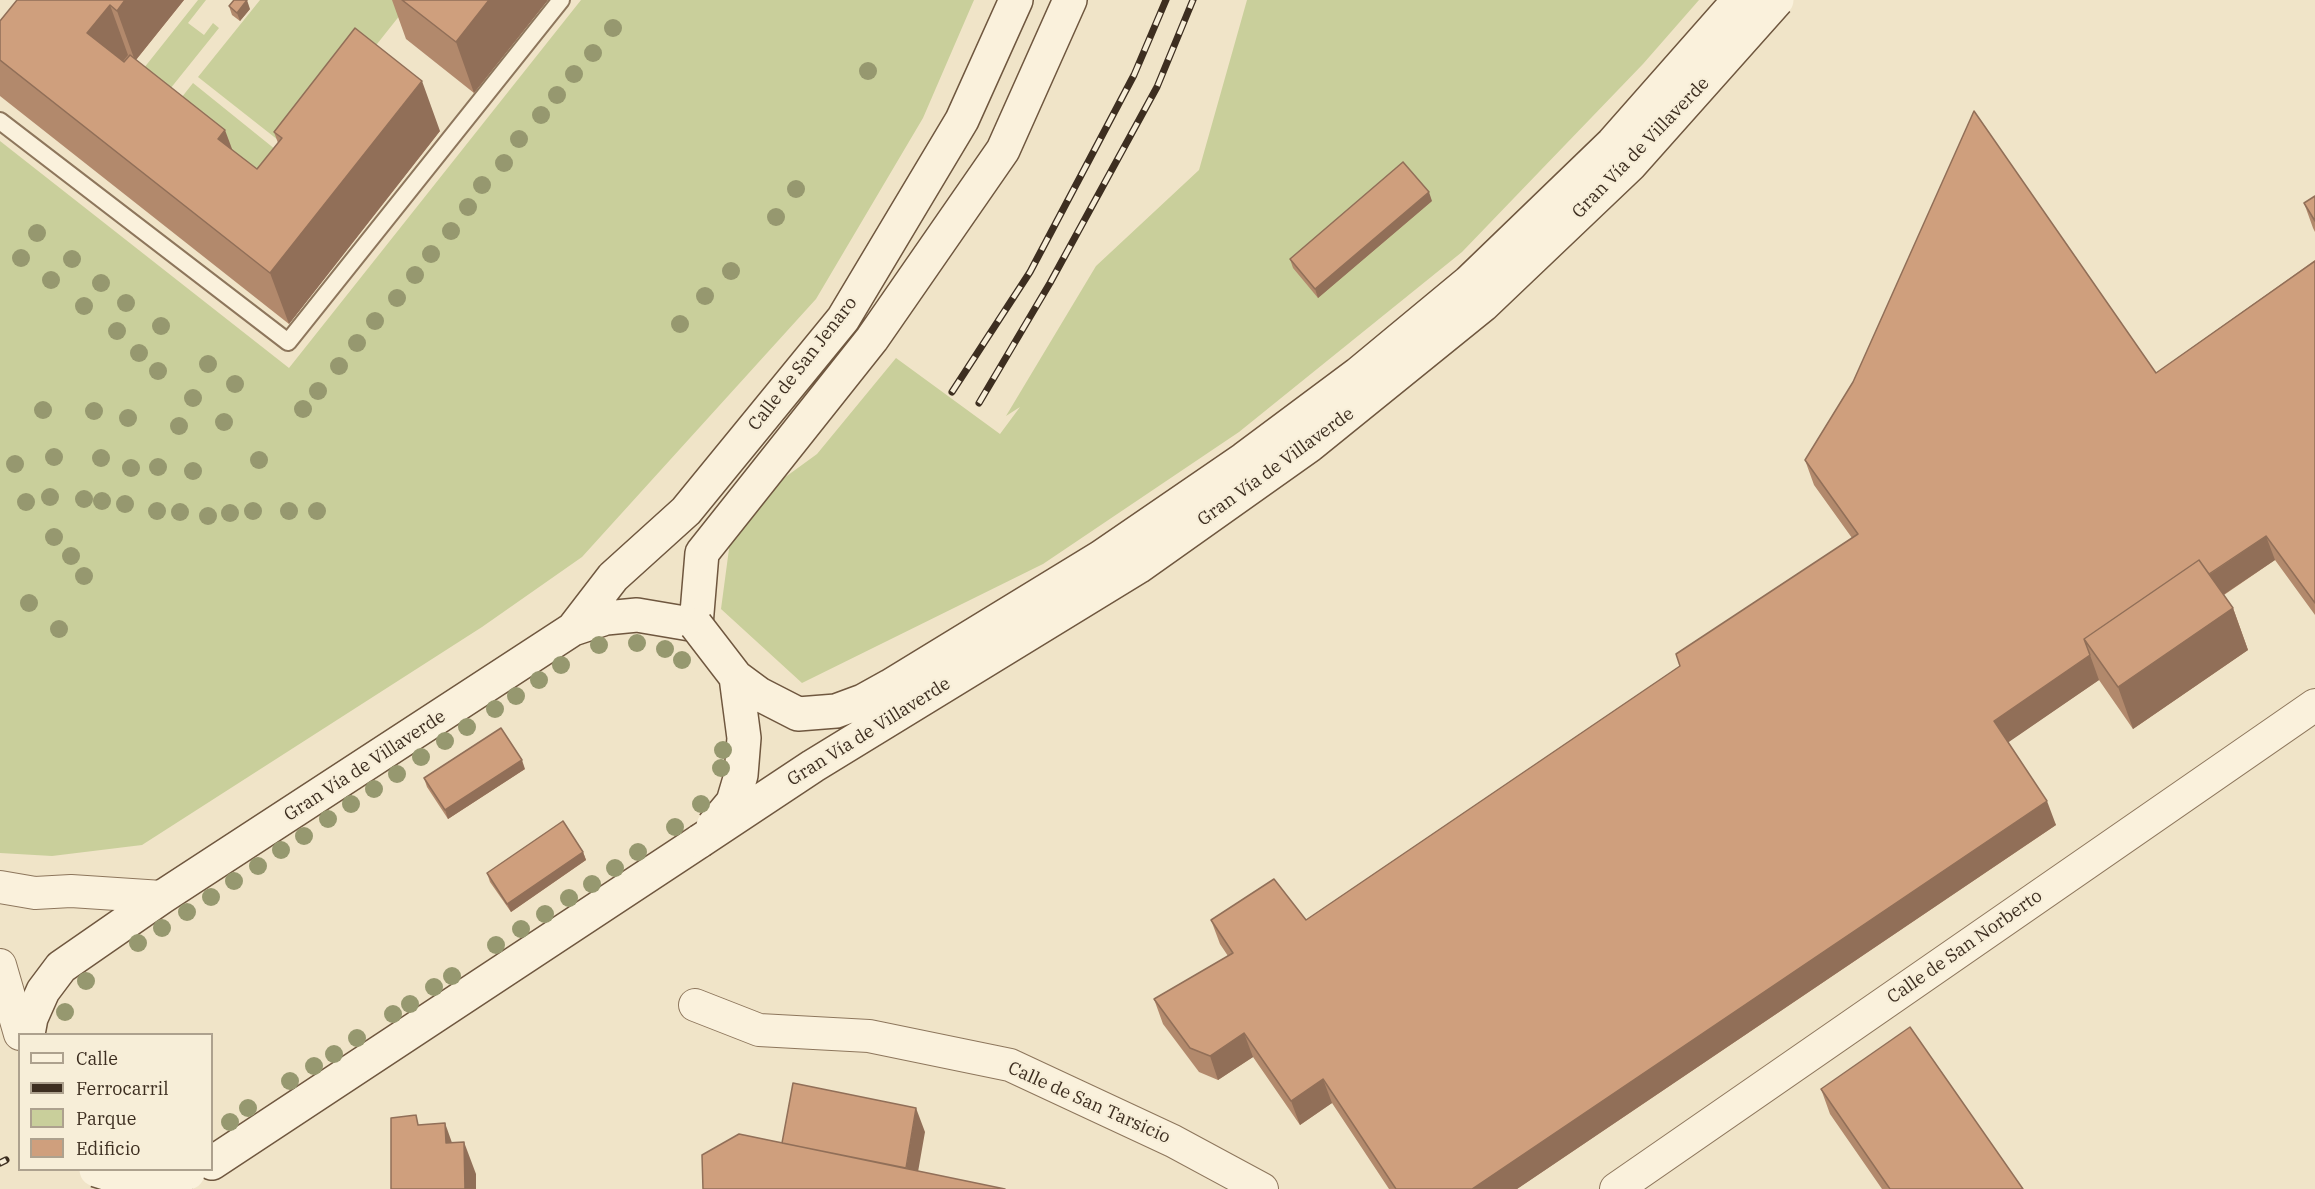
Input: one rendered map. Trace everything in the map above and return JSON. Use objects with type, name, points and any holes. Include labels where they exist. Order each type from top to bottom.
[{"type":"street","name":"Calle de San Jenaro","points":[[573,629],[613,577],[686,511],[843,319],[962,120],[1016,0]]},
{"type":"street","points":[[696,625],[702,553],[872,339],[1003,150],[1070,0]]},
{"type":"street","name":"Gran Vía de Villaverde","points":[[28,1033],[31,1018],[43,991],[61,967],[162,897],[573,629],[606,618],[637,615],[696,625],[736,677],[759,694],[798,714],[836,711],[863,701],[890,686],[1110,550],[1244,459],[1358,374],[1469,282],[1613,143],[1739,0]]},
{"type":"street","name":"Gran Vía de Villaverde","points":[[213,1163],[813,766],[1138,567],[1310,445],[1483,305],[1630,165],[1777,0]]},
{"type":"street","name":"Gran Vía de Villaverde","points":[[700,842],[733,802],[741,775],[744,738],[736,677]]},
{"type":"street","name":"Calle de San Norberto","points":[[1616,1189],[2315,705]]},
{"type":"street","points":[[0,887],[35,893],[72,891],[162,897]]},
{"type":"street","points":[[0,964],[19,1033]]},
{"type":"street","name":"Calle de San Tarsicio","points":[[695,1005],[759,1030],[869,1036],[1010,1065],[1173,1141],[1262,1189]]},
{"type":"street","points":[[75,1171],[83,1189]]},
{"type":"street","name":"Gran Vía de Villaverde","points":[[99,1171],[146,1186],[197,1174]]},
{"type":"lane","points":[[0,121],[288,342],[561,0]]},
{"type":"green space","points":[[198,0],[206,0],[188,23],[204,35],[213,23],[219,28],[162,99],[136,78]]},
{"type":"green space","points":[[260,0],[412,0],[292,151],[198,77]]},
{"type":"green space","points":[[581,0],[974,0],[923,118],[816,299],[582,557],[482,627],[142,845],[52,856],[0,853],[0,141],[289,368]]},
{"type":"green space","points":[[1247,0],[1699,0],[1643,64],[1462,252],[1239,432],[1043,564],[802,683],[721,609],[729,549],[725,521],[817,454],[896,358],[1000,434],[1020,407],[1006,416],[1096,266],[1199,170]]},
{"type":"green space","points":[[193,83],[286,158],[267,181],[174,107]]},
{"type":"building","points":[[17,0],[125,0],[117,11],[110,5],[87,33],[124,62],[130,55],[225,130],[218,139],[257,169],[282,138],[274,132],[355,28],[422,81],[270,273],[0,60],[0,21]]},
{"type":"building","points":[[234,0],[247,0],[237,13],[229,6]]},
{"type":"building","points":[[402,0],[489,0],[456,42]]},
{"type":"building","points":[[1974,111],[2156,373],[2315,261],[2315,603],[2266,536],[2209,574],[2199,560],[2084,639],[2090,655],[1994,721],[2047,801],[1472,1189],[1396,1189],[1323,1079],[1291,1101],[1244,1033],[1210,1056],[1190,1048],[1154,999],[1233,953],[1211,920],[1274,879],[1306,920],[1680,666],[1676,654],[1858,534],[1805,460],[1853,382]]},
{"type":"building","points":[[1403,162],[1429,192],[1315,289],[1290,259]]},
{"type":"building","points":[[2315,196],[2315,221],[2304,203]]},
{"type":"building","points":[[2199,560],[2233,608],[2118,687],[2084,639]]},
{"type":"building","points":[[501,728],[522,760],[445,810],[424,778]]},
{"type":"building","points":[[563,821],[583,852],[507,904],[487,873]]},
{"type":"building","points":[[1910,1027],[2023,1189],[1890,1189],[1821,1089]]},
{"type":"building","points":[[793,1083],[916,1108],[906,1168],[782,1143]]},
{"type":"building","points":[[416,1115],[418,1125],[445,1123],[446,1143],[464,1142],[465,1189],[391,1189],[391,1118]]},
{"type":"building","points":[[739,1134],[1005,1189],[703,1189],[702,1155]]},
{"type":"railway","points":[[952,392],[1030,272],[1134,75],[1166,0]]},
{"type":"railway","points":[[979,403],[1050,283],[1157,87],[1193,0]]},
{"type":"railway","points":[[0,1163],[6,1160]]}]
